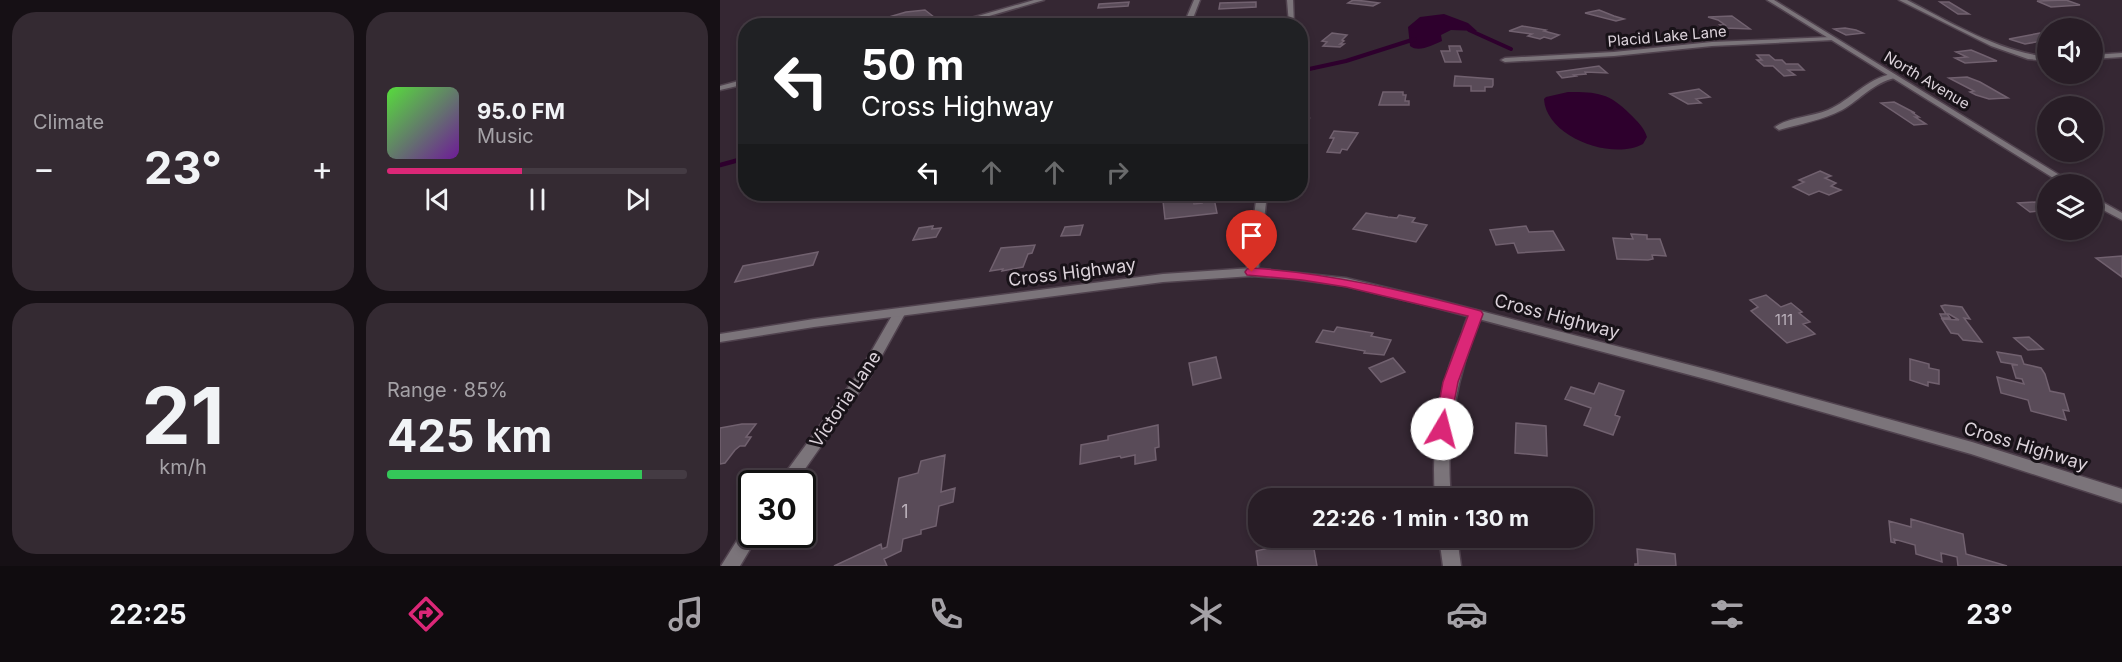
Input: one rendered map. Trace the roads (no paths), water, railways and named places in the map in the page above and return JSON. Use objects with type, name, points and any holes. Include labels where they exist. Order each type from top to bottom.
[{"type":"street","points":[[975,18],[1041,0]]},
{"type":"street","points":[[1189,18],[1197,0]]},
{"type":"street","points":[[1290,0],[1292,18]]},
{"type":"street","name":"North Avenue","points":[[1770,0],[2053,174]]},
{"type":"street","points":[[1902,0],[2004,50],[2037,58]]},
{"type":"street","name":"Placid Lake Lane","points":[[1505,60],[1603,55],[1712,44],[1831,39]]},
{"type":"street","points":[[2103,56],[2122,55]]},
{"type":"street","points":[[1779,127],[1839,109],[1860,95],[1877,79],[1892,76]]},
{"type":"street","points":[[720,88],[738,83]]},
{"type":"street","points":[[1252,272],[1261,201]]},
{"type":"street","points":[[2103,206],[2122,218]]},
{"type":"street","name":"Cross Highway","points":[[720,338],[1162,278],[1252,272],[1302,276],[1346,282],[1476,314],[1863,417],[2122,495]]},
{"type":"street","name":"Victoria Lane","points":[[795,470],[865,374],[900,312]]},
{"type":"street","points":[[1442,488],[1440,478],[1444,413],[1450,382],[1476,314]]},
{"type":"street","points":[[730,566],[741,548]]},
{"type":"street","points":[[1450,548],[1452,566]]},
{"type":"waterway","points":[[1469,30],[1511,49]]},
{"type":"waterway","points":[[1308,69],[1346,61],[1415,39]]},
{"type":"waterway","points":[[720,165],[738,160]]}]
